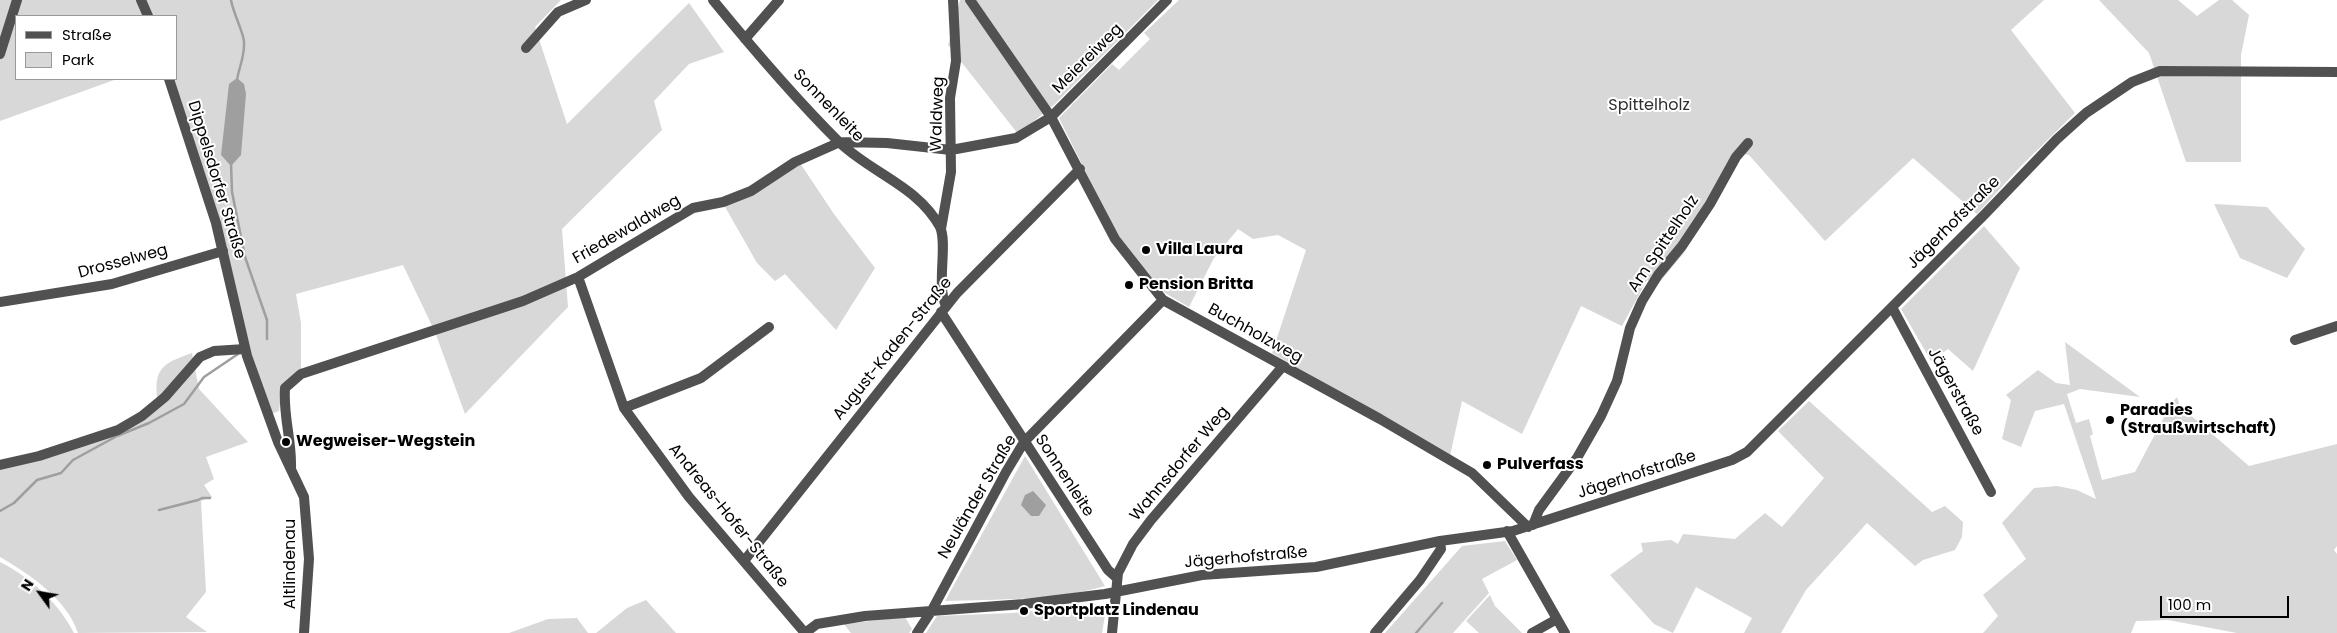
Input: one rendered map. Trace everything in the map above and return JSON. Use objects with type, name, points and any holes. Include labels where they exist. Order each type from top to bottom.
[{"type":"street","points":[[0,54],[17,0]]},
{"type":"street","points":[[141,0],[148,15]]},
{"type":"street","points":[[526,48],[558,12],[586,0]]},
{"type":"street","name":"Sonnenleite","points":[[713,0],[745,39],[840,142],[858,158],[909,191],[921,202],[941,229],[944,309],[1024,442],[1108,570],[1116,578]]},
{"type":"street","points":[[745,39],[779,0]]},
{"type":"street","name":"Waldweg","points":[[941,229],[951,172],[950,98],[956,61],[953,0]]},
{"type":"street","name":"Buchholzweg","points":[[970,0],[1051,118],[1080,169],[1115,239],[1163,300],[1472,474],[1531,526]]},
{"type":"street","name":"Meiereiweg","points":[[1051,118],[1167,0]]},
{"type":"street","name":"Jägerhofstraße","points":[[805,633],[817,624],[865,616],[1024,604],[1104,594],[1202,575],[1316,567],[1440,541],[1531,526],[1732,460],[1747,452],[2057,139],[2086,113],[2132,82],[2160,71],[2337,72]]},
{"type":"street","name":"Dippelsdorfer Straße","points":[[169,80],[216,223],[245,349]]},
{"type":"street","name":"Friedewaldweg","points":[[301,374],[523,301],[578,277],[693,208],[724,202],[750,191],[795,162],[840,142],[887,143],[951,150],[1016,138],[1051,118]]},
{"type":"street","name":"Am Spittelholz","points":[[1531,526],[1539,510],[1577,458],[1601,416],[1617,381],[1630,328],[1642,301],[1658,275],[1682,246],[1710,204],[1736,157],[1748,142]]},
{"type":"street","name":"August-Kaden-Straße","points":[[744,561],[944,309],[1080,169]]},
{"type":"street","name":"Drosselweg","points":[[0,302],[112,284],[223,251]]},
{"type":"street","name":"Andreas-Hofer-Straße","points":[[578,277],[624,408],[689,497],[805,633]]},
{"type":"street","name":"Neuländer Straße","points":[[917,633],[932,610],[1024,442],[1163,300]]},
{"type":"street","name":"Jägerstraße","points":[[1892,307],[1991,492]]},
{"type":"street","points":[[2295,340],[2337,326]]},
{"type":"street","points":[[624,408],[701,378],[769,327]]},
{"type":"street","points":[[0,464],[39,456],[118,430],[142,416],[165,397],[200,357],[214,351],[245,349]]},
{"type":"street","name":"Altlindenau","points":[[245,349],[278,442],[304,497],[309,559],[304,633]]},
{"type":"street","name":"Wahnsdorfer Weg","points":[[1116,591],[1116,578],[1128,553],[1151,520],[1283,366]]},
{"type":"street","name":"Altlindenau","points":[[291,468],[292,453],[283,409],[285,388],[301,374]]},
{"type":"street","points":[[1506,531],[1565,633]]},
{"type":"street","points":[[1375,633],[1420,580],[1441,549],[1440,541]]},
{"type":"street","points":[[1112,633],[1116,591]]},
{"type":"street","points":[[1532,633],[1557,619]]},
{"type":"green space","points":[[0,0],[138,0],[145,15],[15,15],[15,80],[114,80],[0,121]]},
{"type":"green space","points":[[143,0],[561,0],[535,27],[567,124],[689,3],[724,52],[689,64],[654,101],[662,130],[562,229],[568,307],[465,414],[435,332],[403,265],[296,294],[301,323],[301,374],[282,387],[279,411],[271,414],[250,354],[171,80],[178,80],[178,15],[150,15]]},
{"type":"green space","points":[[960,0],[1158,0],[1055,104],[1018,134],[948,45]]},
{"type":"green space","name":"Spittelholz","points":[[1179,0],[2044,0],[2011,30],[2075,113],[2020,167],[1977,214],[1913,158],[1825,241],[1749,155],[1743,154],[1683,254],[1658,284],[1647,280],[1622,326],[1581,306],[1522,434],[1462,401],[1450,456],[1272,353],[1306,250],[1278,235],[1253,239],[1238,229],[1214,258],[1189,307],[1165,293],[1120,241],[1059,118],[1112,64],[1119,70],[1150,39],[1144,33]]},
{"type":"green space","points":[[2099,0],[2178,0],[2197,16],[2219,0],[2232,0],[2249,15],[2241,55],[2241,162],[2186,162],[2149,53]]},
{"type":"green space","points":[[800,163],[834,214],[875,268],[836,330],[785,274],[775,281],[757,263],[724,205]]},
{"type":"green space","points":[[2214,204],[2267,207],[2305,249],[2287,278],[2240,258]]},
{"type":"green space","points":[[1984,226],[2020,268],[1973,371],[1948,349],[1931,361],[1901,309]]},
{"type":"green space","points":[[2065,342],[2140,397],[2080,389],[2067,394],[2076,423],[2089,419],[2093,434],[2090,436],[2102,480],[2135,472],[2171,404],[2177,397],[2180,406],[2249,466],[2337,444],[2337,546],[2334,550],[2337,554],[2337,633],[2237,633],[2168,620],[2136,621],[2131,633],[1983,633],[1998,616],[1983,595],[2026,559],[2002,523],[2034,488],[2057,486],[2077,490],[2096,499],[2064,404],[2035,411],[2021,447],[2002,439],[2011,400],[2006,395],[2038,370],[2056,383],[2070,385]]},
{"type":"green space","points":[[192,353],[199,389],[248,442],[206,457],[214,479],[204,485],[212,497],[201,501],[206,592],[186,617],[207,632],[78,633],[73,621],[56,598],[23,571],[0,557],[0,466],[118,431],[158,404],[157,383],[161,370],[172,361]]},
{"type":"green space","points":[[1809,401],[1932,512],[1945,506],[1963,522],[1962,537],[1955,550],[1923,560],[1915,566],[1867,523],[1806,590],[1781,633],[1744,633],[1752,618],[1696,587],[1673,633],[1654,624],[1610,575],[1643,551],[1641,543],[1671,540],[1678,544],[1683,534],[1735,539],[1765,513],[1782,527],[1824,478],[1778,431]]},
{"type":"green space","points":[[1025,456],[1105,586],[1046,597],[945,601]]},
{"type":"green space","points":[[1505,541],[1517,560],[1482,579],[1489,593],[1453,633],[1385,633],[1462,546]]},
{"type":"green space","points":[[0,562],[22,575],[43,592],[60,611],[74,633],[0,633]]},
{"type":"green space","points":[[1490,595],[1495,606],[1522,633],[1479,633],[1466,621]]},
{"type":"green space","points":[[646,600],[676,633],[596,633],[627,608]]},
{"type":"green space","points":[[1097,604],[1106,609],[1102,633],[926,633],[937,616],[1012,613]]},
{"type":"green space","points":[[905,617],[912,629],[909,633],[851,633],[844,624]]},
{"type":"green space","points":[[577,618],[588,633],[509,633],[548,619]]},
{"type":"shaded area","points":[[237,78],[244,84],[246,94],[241,155],[231,166],[221,155],[229,84]]},
{"type":"shaded area","points":[[1033,491],[1046,505],[1039,516],[1031,516],[1021,505],[1025,495]]},
{"type":"waterway","points":[[231,0],[244,42],[243,57],[237,80]]},
{"type":"waterway","points":[[231,163],[232,192],[245,257],[267,320],[267,339]]},
{"type":"waterway","points":[[0,511],[14,503],[37,480],[61,473],[73,460],[117,436],[149,423],[184,404],[204,377],[238,354]]},
{"type":"waterway","points":[[159,510],[202,498],[210,498]]},
{"type":"waterway","points":[[1416,633],[1442,603]]},
{"type":"place","name":"Villa Laura","points":[[1146,250]]},
{"type":"place","name":"Pension Britta","points":[[1129,285]]},
{"type":"place","name":"Paradies (Straußwirtschaft)","points":[[2110,420]]},
{"type":"place","name":"Wegweiser-Wegstein","points":[[286,442]]},
{"type":"place","name":"Pulverfass","points":[[1487,465]]},
{"type":"place","name":"Sportplatz Lindenau","points":[[1024,611]]}]
